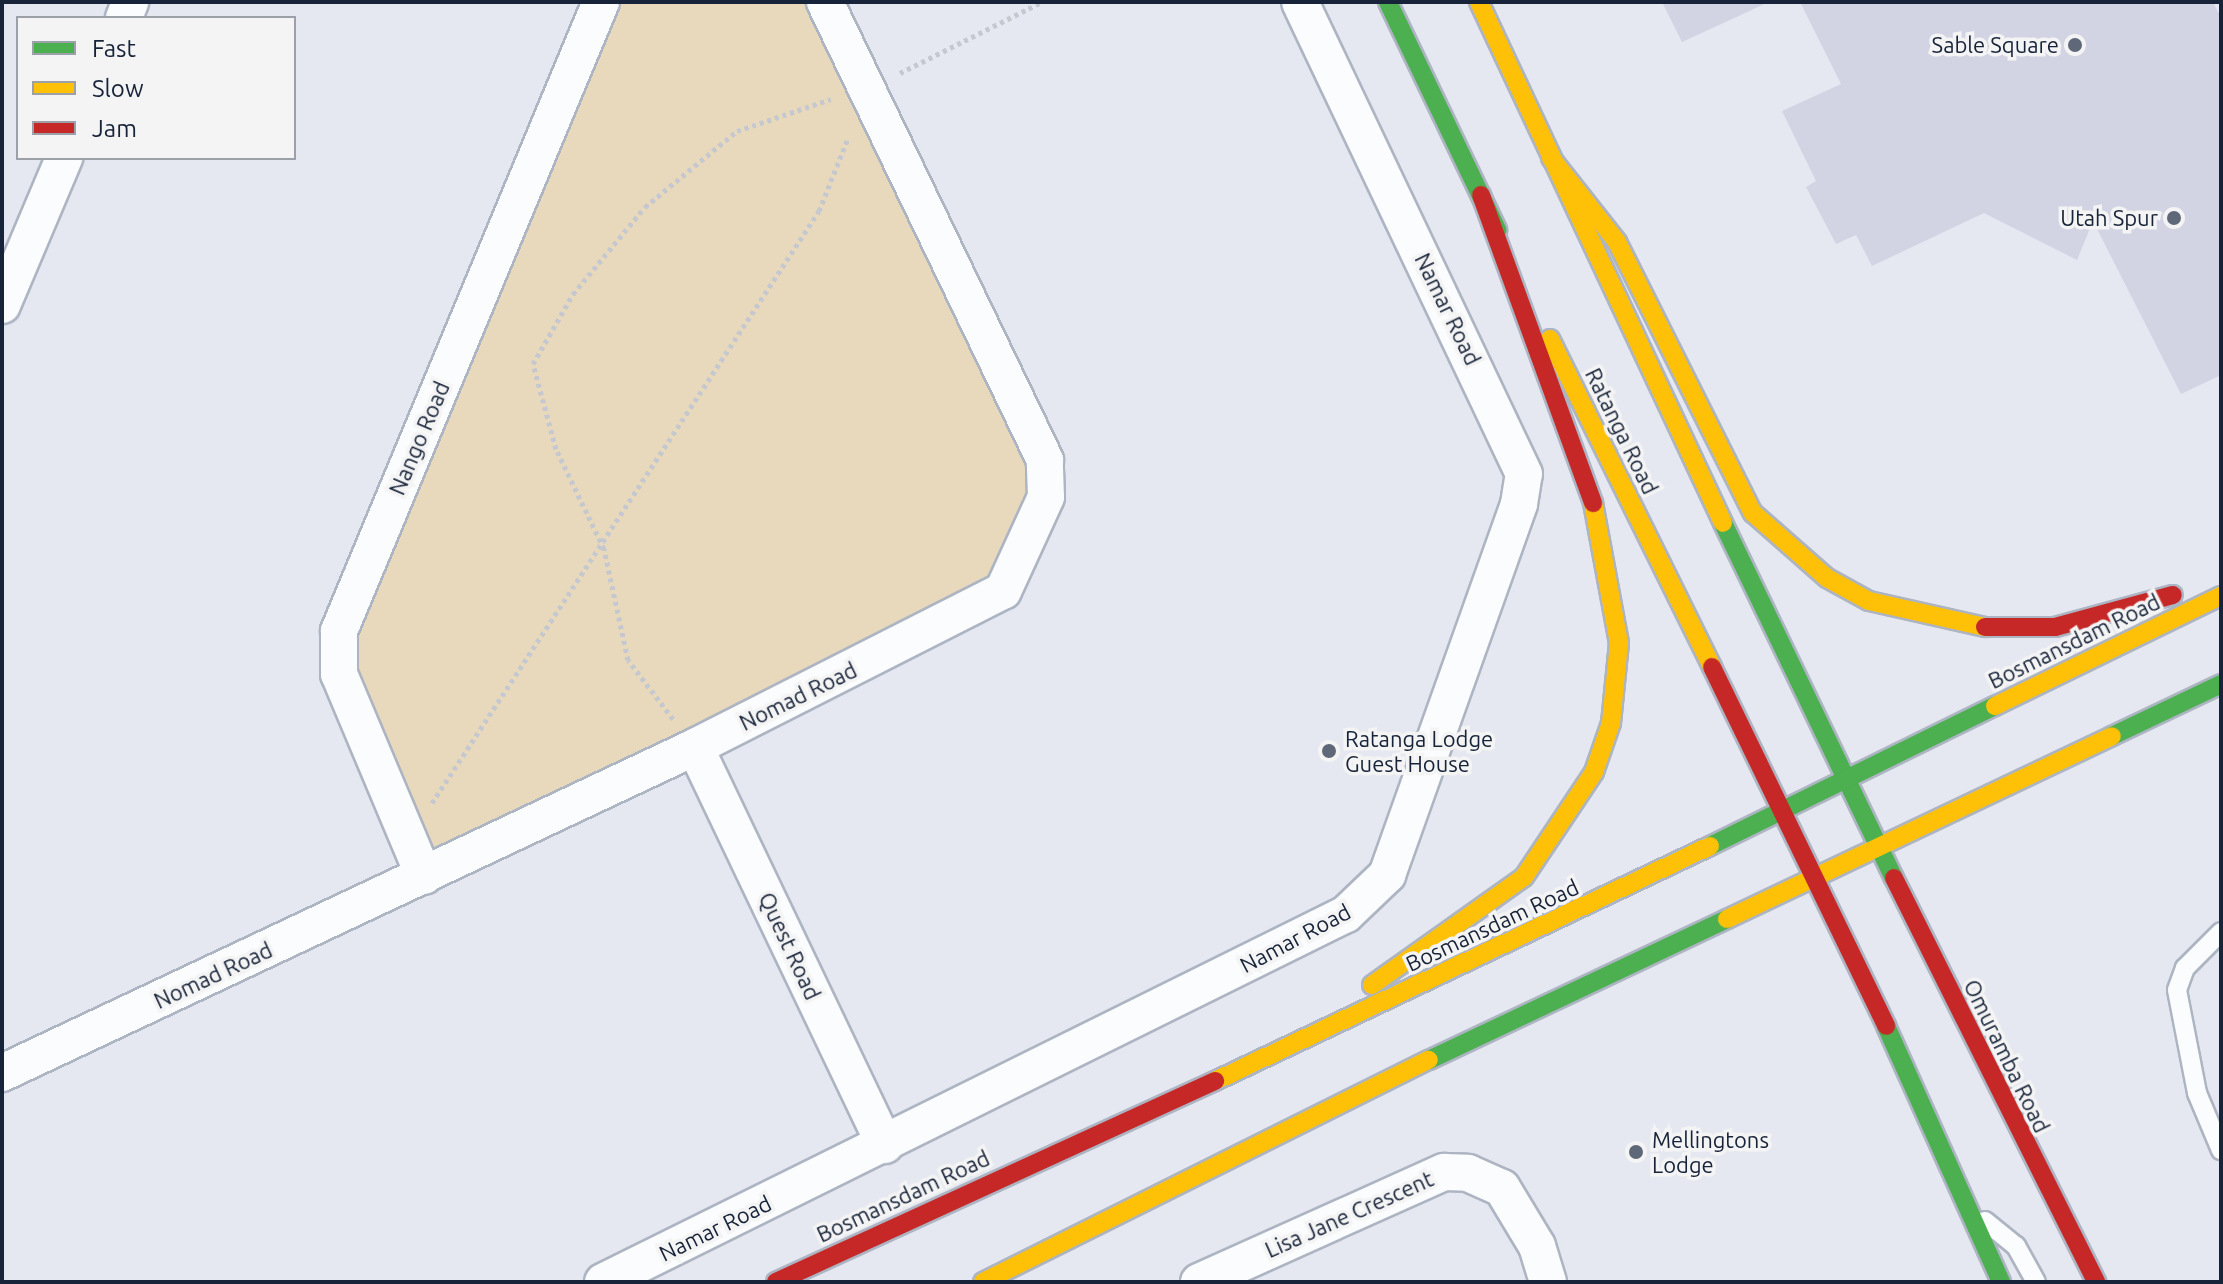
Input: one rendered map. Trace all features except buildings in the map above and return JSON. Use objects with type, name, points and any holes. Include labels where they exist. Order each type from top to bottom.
[{"type":"main road","name":"Ratanga Road","points":[[1388,2],[1814,880]]},
{"type":"main road","points":[[1479,2],[1879,850]]},
{"type":"main road","points":[[1551,158],[1617,242],[1753,513],[1827,578],[1869,601],[1992,629],[2055,627],[2221,581]]},
{"type":"main road","points":[[1274,1051],[1524,877],[1594,772],[1611,723],[1619,643],[1599,521],[1481,195]]},
{"type":"main road","name":"Bosmansdam Road","points":[[776,1282],[1456,970],[2221,596]]},
{"type":"main road","points":[[983,1282],[1391,1078],[1879,850],[2221,684]]},
{"type":"main road","name":"Omuramba Road","points":[[1879,850],[2046,1191],[2096,1282]]},
{"type":"main road","points":[[1814,880],[2001,1282]]},
{"type":"street","name":"Nango Road","points":[[424,876],[339,674],[339,631],[601,2]]},
{"type":"street","name":"Nomad Road","points":[[5,1063],[424,876],[695,747],[984,604],[1014,576],[1046,497],[1045,460],[825,2]]},
{"type":"street","name":"Namar Road","points":[[603,1282],[1346,914],[1370,897],[1392,860],[1519,504],[1524,474],[1300,2]]},
{"type":"street","points":[[2,305],[63,160]]},
{"type":"street","name":"Quest Road","points":[[695,747],[885,1145]]},
{"type":"street","name":"Lisa Jane Crescent","points":[[1199,1282],[1444,1172],[1468,1173],[1502,1188],[1537,1246],[1548,1282]]},
{"type":"lane","points":[[2221,932],[2185,968],[2177,990],[2178,1022],[2197,1093],[2221,1150]]},
{"type":"lane","points":[[2046,1191],[2083,1282]]},
{"type":"lane","points":[[1969,1208],[2016,1246],[2036,1282]]},
{"type":"path","points":[[695,747],[628,660],[604,549],[556,449],[533,364],[573,294],[645,207],[737,131],[867,89],[1042,2]]},
{"type":"path","points":[[409,841],[604,549],[819,211],[867,89]]},
{"type":"shaded area","points":[[602,2],[824,2],[1037,466],[1006,581],[427,879],[334,633]]},
{"type":"traffic: fast","points":[[1388,2],[1497,230]]},
{"type":"traffic: fast","points":[[1723,523],[1894,878]]},
{"type":"traffic: fast","points":[[2112,736],[2221,684]]},
{"type":"traffic: fast","points":[[1710,846],[1995,706]]},
{"type":"traffic: fast","points":[[1429,1060],[1727,919]]},
{"type":"traffic: fast","points":[[1886,1026],[2001,1282]]},
{"type":"traffic: slow","points":[[1479,2],[1723,523]]},
{"type":"traffic: slow","points":[[1551,158],[1617,242],[1753,513],[1827,578],[1869,601],[1985,627]]},
{"type":"traffic: slow","points":[[1550,339],[1712,667]]},
{"type":"traffic: slow","points":[[1372,985],[1524,877],[1594,772],[1611,723],[1619,643],[1593,503]]},
{"type":"traffic: slow","points":[[1995,706],[2221,596]]},
{"type":"traffic: slow","points":[[1727,919],[2112,736]]},
{"type":"traffic: slow","points":[[1215,1081],[1710,846]]},
{"type":"traffic: slow","points":[[983,1282],[1429,1060]]},
{"type":"traffic: jam","points":[[1481,195],[1593,503]]},
{"type":"traffic: jam","points":[[1985,627],[2055,627],[2173,595]]},
{"type":"traffic: jam","points":[[1712,667],[1886,1026]]},
{"type":"traffic: jam","points":[[1894,878],[2096,1282]]},
{"type":"traffic: jam","points":[[776,1282],[1215,1081]]},
{"type":"place","name":"Sable Square","points":[[2075,45]]},
{"type":"place","name":"Utah Spur","points":[[2174,218]]},
{"type":"place","name":"Ratanga Lodge Guest House","points":[[1329,751]]},
{"type":"place","name":"Mellingtons Lodge","points":[[1636,1152]]}]
